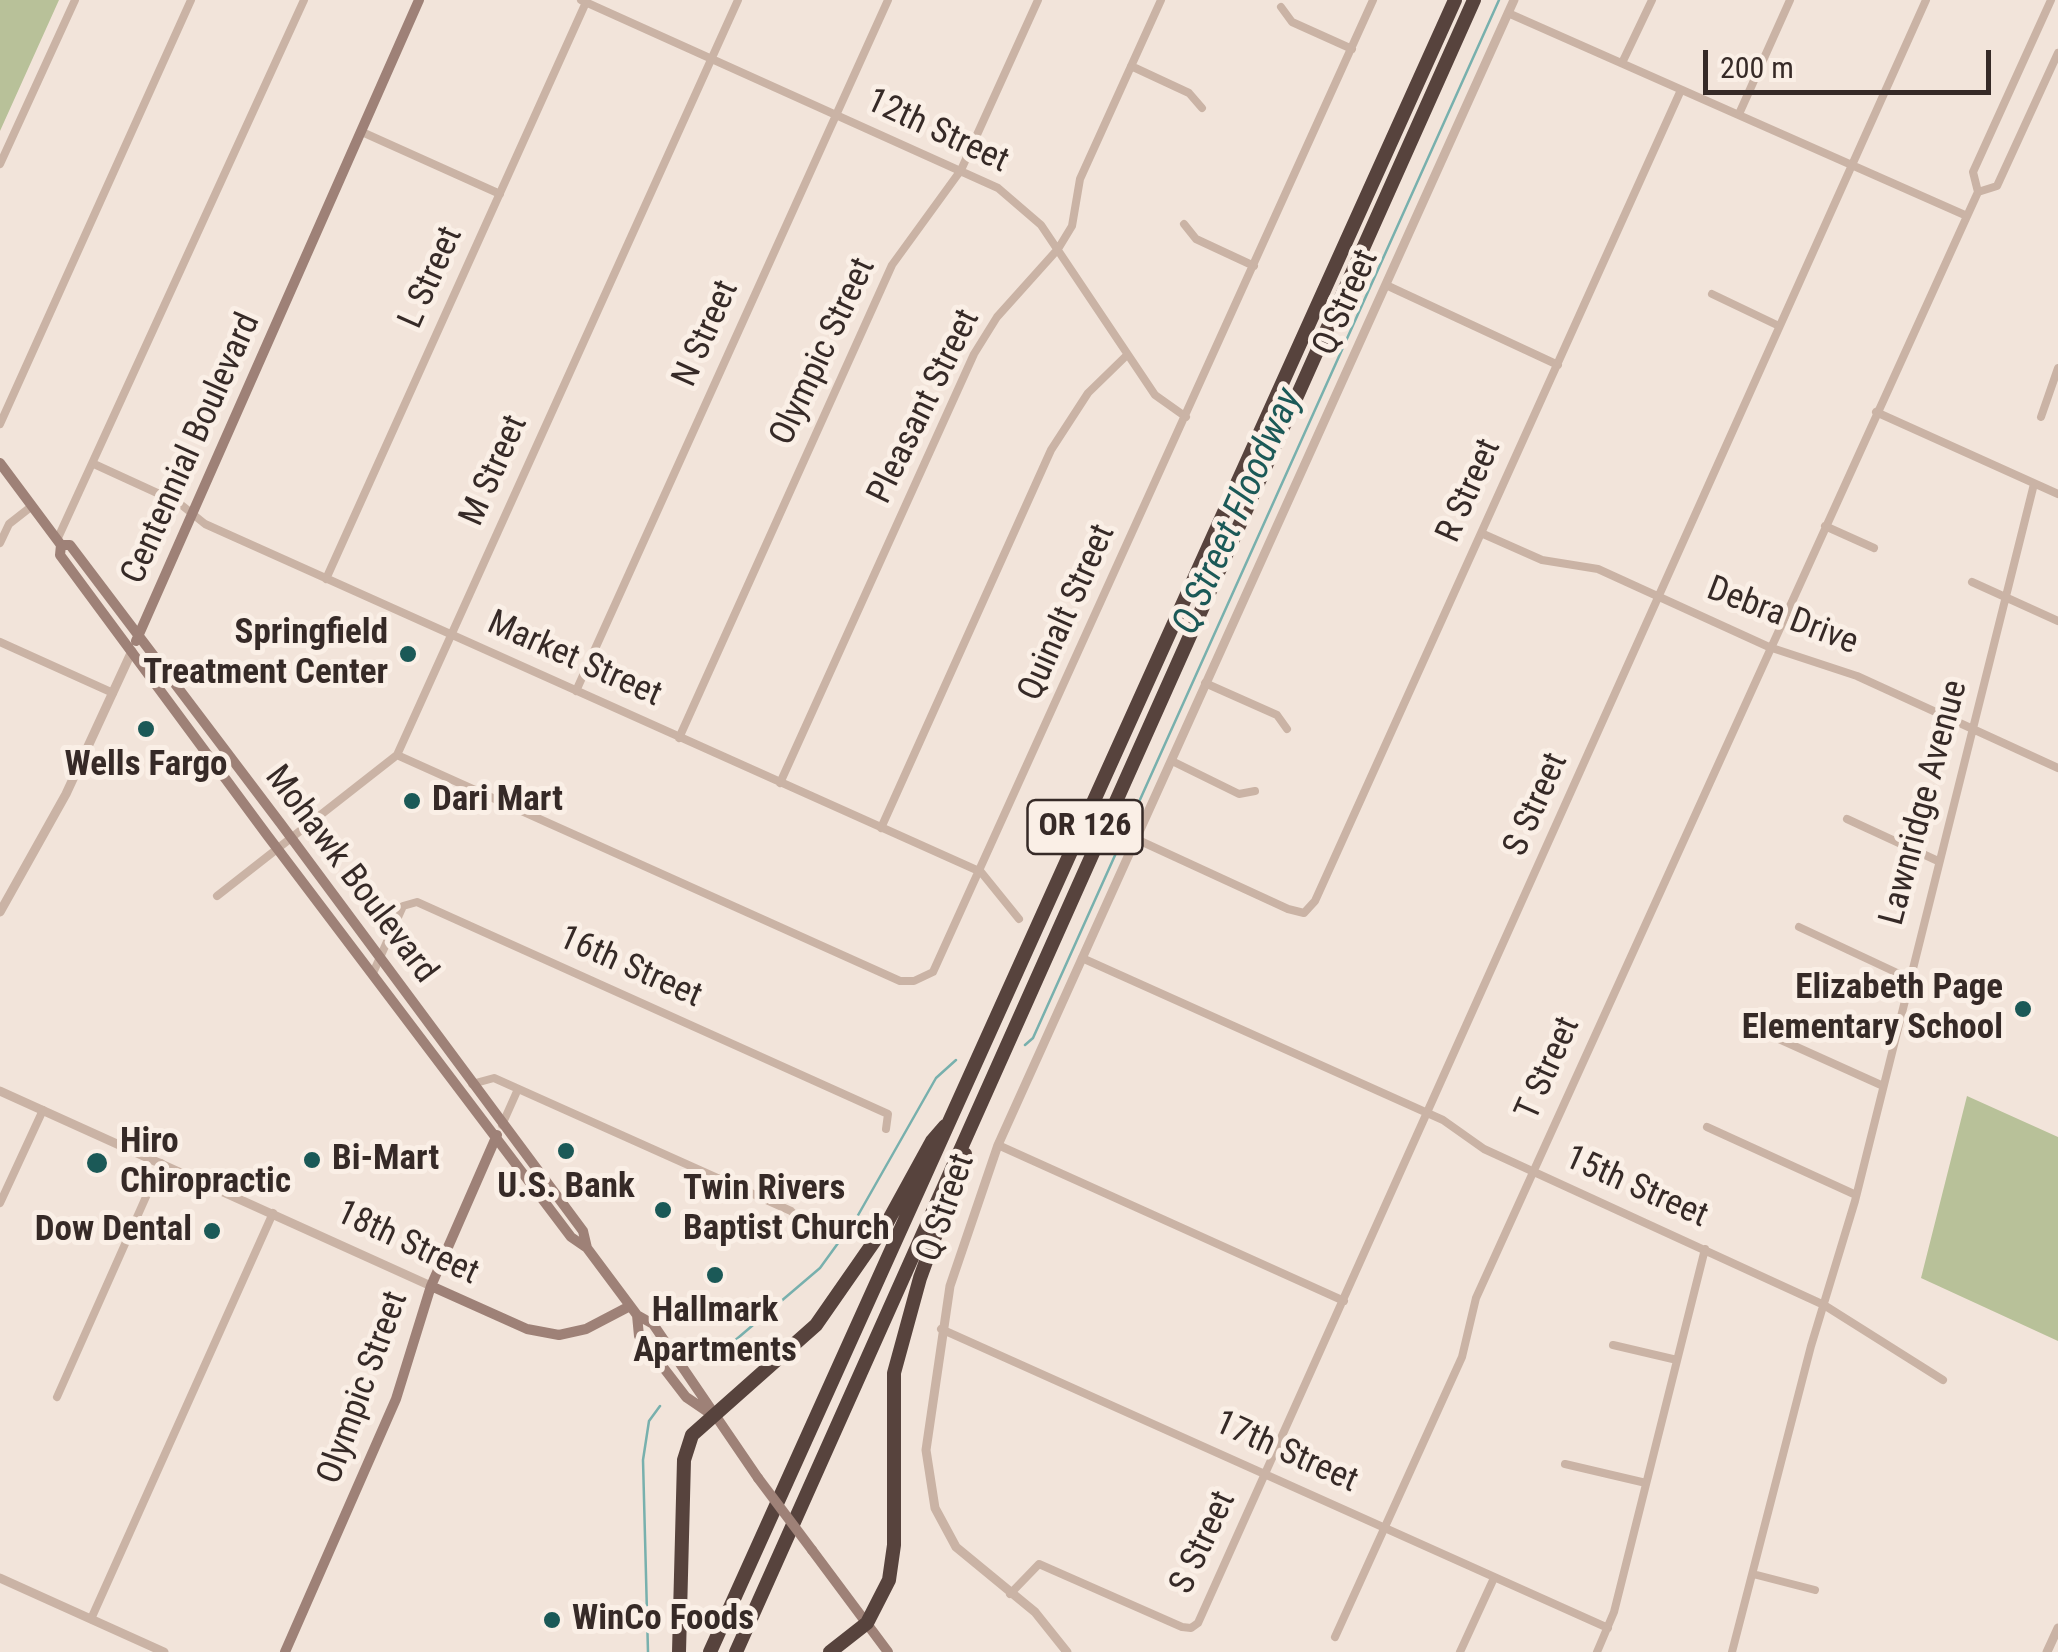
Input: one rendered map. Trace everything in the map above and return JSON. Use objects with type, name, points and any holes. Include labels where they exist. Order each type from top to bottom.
[{"type":"highway","name":"OR 126","points":[[710,1652],[956,1115],[1455,0]]},
{"type":"highway","name":"OR 126","points":[[736,1652],[1474,0]]},
{"type":"highway","points":[[679,1652],[684,1460],[692,1435],[711,1414],[816,1325],[887,1223],[932,1141],[956,1115]]},
{"type":"highway","points":[[830,1652],[867,1623],[889,1580],[894,1545],[894,1373],[914,1294],[964,1163],[966,1136]]},
{"type":"main road","name":"Centennial Boulevard","points":[[132,651],[418,0]]},
{"type":"main road","name":"Mohawk Boulevard","points":[[0,463],[59,542],[60,556],[571,1238],[587,1248],[633,1310],[653,1324],[692,1375],[711,1414],[888,1652]]},
{"type":"main road","name":"Mohawk Boulevard","points":[[59,542],[70,545],[290,838],[583,1231],[587,1248]]},
{"type":"main road","name":"Olympic Street","points":[[285,1652],[396,1400],[431,1286],[502,1125]]},
{"type":"main road","name":"18th Street","points":[[431,1286],[527,1329],[559,1335],[633,1310]]},
{"type":"main road","name":"Mohawk Boulevard","points":[[633,1310],[639,1336],[686,1397],[711,1414]]},
{"type":"street","points":[[0,164],[75,0]]},
{"type":"street","points":[[0,424],[191,0]]},
{"type":"street","points":[[59,542],[304,0]]},
{"type":"street","name":"M Street","points":[[217,896],[397,754],[738,0]]},
{"type":"street","name":"N Street","points":[[576,691],[888,0]]},
{"type":"street","name":"Olympic Street","points":[[679,738],[892,265],[961,170],[1038,0]]},
{"type":"street","name":"Pleasant Street","points":[[780,783],[974,354],[997,317],[1058,248],[1072,226],[1080,179],[1161,0]]},
{"type":"street","name":"Quinalt Street","points":[[397,754],[900,980],[926,977],[940,964],[1373,0]]},
{"type":"street","name":"Q Street","points":[[1068,1652],[1053,1630],[956,1547],[934,1508],[927,1480],[930,1396],[964,1232],[998,1145],[1514,0]]},
{"type":"street","points":[[1622,63],[1652,0]]},
{"type":"street","points":[[1739,114],[1790,0]]},
{"type":"street","name":"S Street","points":[[1010,1594],[1040,1564],[1191,1628],[1198,1623],[1926,0]]},
{"type":"street","name":"T Street","points":[[1335,1637],[1462,1357],[1476,1298],[1968,216],[1978,192],[1972,172],[2050,0]]},
{"type":"street","name":"12th Street","points":[[585,1],[998,188],[1041,225],[1155,395],[1186,417]]},
{"type":"street","name":"L Street","points":[[326,579],[585,1]]},
{"type":"street","points":[[1282,7],[1292,22],[1352,49]]},
{"type":"street","points":[[1508,12],[1968,216]]},
{"type":"street","name":"T Street","points":[[1978,192],[1997,186],[2058,54]]},
{"type":"street","points":[[1132,66],[1190,93],[1202,108]]},
{"type":"street","name":"R Street","points":[[1136,839],[1304,913],[1316,901],[1682,90]]},
{"type":"street","points":[[362,132],[500,194]]},
{"type":"street","points":[[1184,224],[1196,239],[1254,266]]},
{"type":"street","points":[[1386,285],[1558,365]]},
{"type":"street","points":[[1712,294],[1779,326]]},
{"type":"street","points":[[881,828],[1051,450],[1088,393],[1126,356]]},
{"type":"street","points":[[2041,417],[2058,368]]},
{"type":"street","points":[[1876,412],[2058,494]]},
{"type":"street","name":"Market Street","points":[[94,464],[326,579],[981,872],[1020,919]]},
{"type":"street","name":"Lawnridge Avenue","points":[[1732,1652],[1856,1195],[2034,484]]},
{"type":"street","points":[[0,543],[9,524],[32,506]]},
{"type":"street","points":[[1825,526],[1874,548]]},
{"type":"street","name":"Debra Drive","points":[[1481,533],[1542,560],[1598,568],[1769,647],[1857,676],[2058,768]]},
{"type":"street","points":[[1972,582],[2058,621]]},
{"type":"street","points":[[0,642],[112,693]]},
{"type":"street","name":"Centennial Boulevard","points":[[0,912],[66,794],[132,651]]},
{"type":"street","points":[[1205,684],[1277,714],[1287,729]]},
{"type":"street","points":[[1172,762],[1240,794],[1255,791]]},
{"type":"street","points":[[1846,819],[1938,861]]},
{"type":"street","name":"16th Street","points":[[372,973],[403,906],[417,902],[888,1114],[886,1129]]},
{"type":"street","points":[[1799,928],[1908,978]]},
{"type":"street","name":"15th Street","points":[[1082,958],[1428,1113],[1484,1148],[1533,1172],[1824,1304],[1942,1380]]},
{"type":"street","points":[[1750,1026],[1881,1085]]},
{"type":"street","points":[[472,1084],[489,1077],[518,1089],[791,1211],[800,1221]]},
{"type":"street","name":"Olympic Street","points":[[502,1125],[518,1089]]},
{"type":"street","name":"18th Street","points":[[0,1091],[431,1286]]},
{"type":"street","points":[[0,1203],[42,1110]]},
{"type":"street","points":[[1707,1127],[1856,1195]]},
{"type":"street","points":[[998,1145],[1344,1301]]},
{"type":"street","points":[[57,1397],[161,1163]]},
{"type":"street","points":[[91,1619],[273,1214]]},
{"type":"street","points":[[1598,1652],[1608,1628],[1704,1249]]},
{"type":"street","name":"17th Street","points":[[941,1329],[1608,1628]]},
{"type":"street","points":[[1613,1344],[1676,1360]]},
{"type":"street","points":[[1565,1464],[1646,1482]]},
{"type":"street","points":[[1753,1574],[1815,1590]]},
{"type":"street","points":[[0,1578],[164,1652]]},
{"type":"street","points":[[1460,1652],[1494,1578]]},
{"type":"street","points":[[2047,1652],[2058,1628]]},
{"type":"green space","points":[[0,0],[59,0],[0,131]]},
{"type":"green space","points":[[1967,1096],[2058,1137],[2058,1341],[1921,1278]]},
{"type":"waterway","name":"Q Street Floodway","points":[[1025,1045],[1033,1038],[1499,0]]},
{"type":"waterway","name":"Q Street Floodway","points":[[712,1360],[820,1268],[857,1217],[936,1078],[956,1060]]},
{"type":"waterway","name":"Q Street Floodway","points":[[648,1652],[643,1460],[649,1421],[660,1406]]},
{"type":"place","name":"Springfield Treatment Center","points":[[408,654]]},
{"type":"place","name":"Wells Fargo","points":[[146,729]]},
{"type":"place","name":"Dari Mart","points":[[412,801]]},
{"type":"place","name":"Elizabeth Page Elementary School","points":[[2023,1009]]},
{"type":"place","name":"U.S. Bank","points":[[566,1151]]},
{"type":"place","name":"Bi-Mart","points":[[312,1160]]},
{"type":"place","name":"Hiro Chiropractic","points":[[97,1163]]},
{"type":"place","name":"Twin Rivers Baptist Church","points":[[663,1210]]},
{"type":"place","name":"Dow Dental","points":[[212,1231]]},
{"type":"place","name":"Hallmark Apartments","points":[[715,1275]]},
{"type":"place","name":"WinCo Foods","points":[[552,1620]]}]
